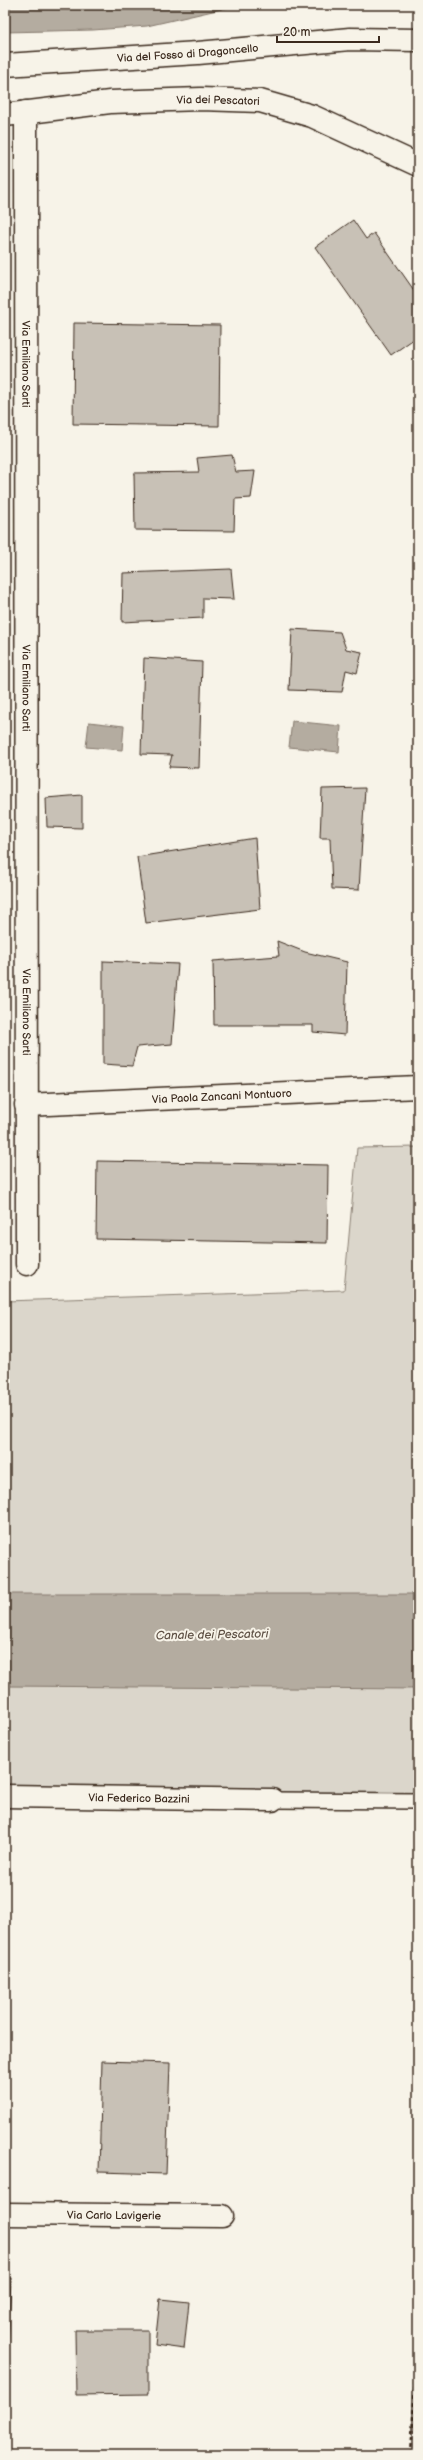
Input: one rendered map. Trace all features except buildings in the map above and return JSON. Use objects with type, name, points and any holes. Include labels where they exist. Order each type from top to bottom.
[{"type":"street","name":"Via del Fosso di Dragoncello","points":[[5,65],[198,53],[350,40],[418,40]]},
{"type":"street","name":"Via dei Pescatori","points":[[5,115],[89,104],[228,98],[260,101],[312,116],[418,165]]},
{"type":"street","name":"Via Emiliano Sarti","points":[[26,112],[27,1264]]},
{"type":"street","name":"Via Paola Zancani Montuoro","points":[[26,1105],[418,1087]]},
{"type":"street","name":"Via Federico Bazzini","points":[[5,1796],[272,1800]]},
{"type":"street","name":"Via Carlo Lavigerie","points":[[5,2214],[222,2216]]},
{"type":"lane","points":[[272,1800],[418,1801]]},
{"type":"path","points":[[411,2455],[418,2330]]},
{"type":"shaded area","points":[[418,1147],[418,1802],[5,1796],[5,1301],[344,1290],[357,1148]]},
{"type":"water","points":[[5,5],[239,5],[147,26],[93,30],[5,32]]},
{"type":"water","points":[[292,721],[341,726],[339,752],[289,747]]},
{"type":"water","points":[[89,722],[124,726],[122,750],[86,747]]},
{"type":"water","name":"Canale dei Pescatori","points":[[5,1594],[418,1594],[418,1689],[5,1686]]}]
